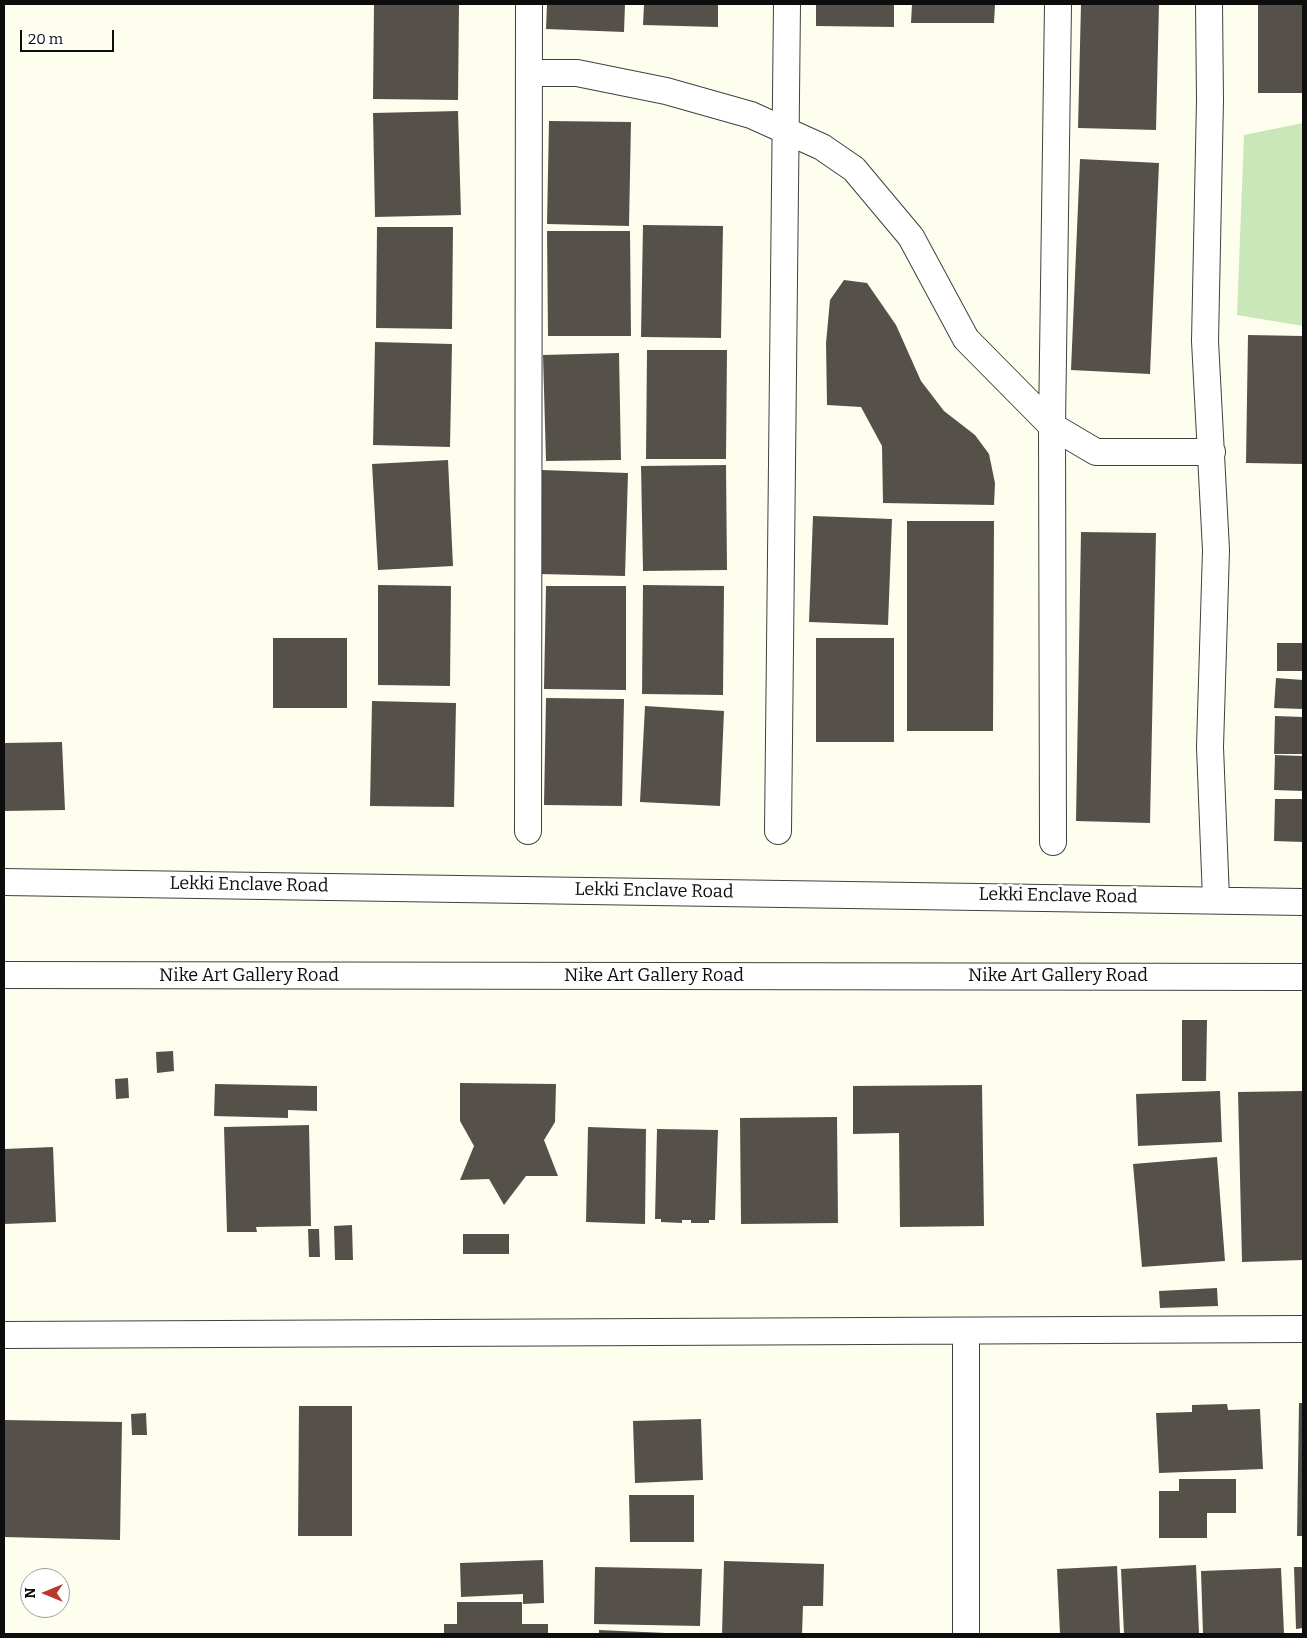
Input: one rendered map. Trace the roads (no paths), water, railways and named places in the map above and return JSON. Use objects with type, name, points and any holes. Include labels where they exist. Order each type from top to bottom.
[{"type":"street","points":[[528,831],[530,4]]},
{"type":"street","points":[[778,831],[787,4]]},
{"type":"street","points":[[1053,842],[1052,426],[1058,4]]},
{"type":"street","points":[[1209,4],[1210,100],[1205,341],[1216,550],[1210,747],[1216,899]]},
{"type":"street","points":[[530,73],[577,73],[666,91],[751,115],[822,147],[854,169],[911,237],[966,339],[1052,426],[1096,452],[1212,452]]},
{"type":"street","name":"Lekki Enclave Road","points":[[4,882],[1216,899],[1303,902]]},
{"type":"street","name":"Nike Art Gallery Road","points":[[4,975],[1303,977]]},
{"type":"street","points":[[4,1335],[1303,1329]]},
{"type":"street","points":[[966,1332],[966,1634]]}]
